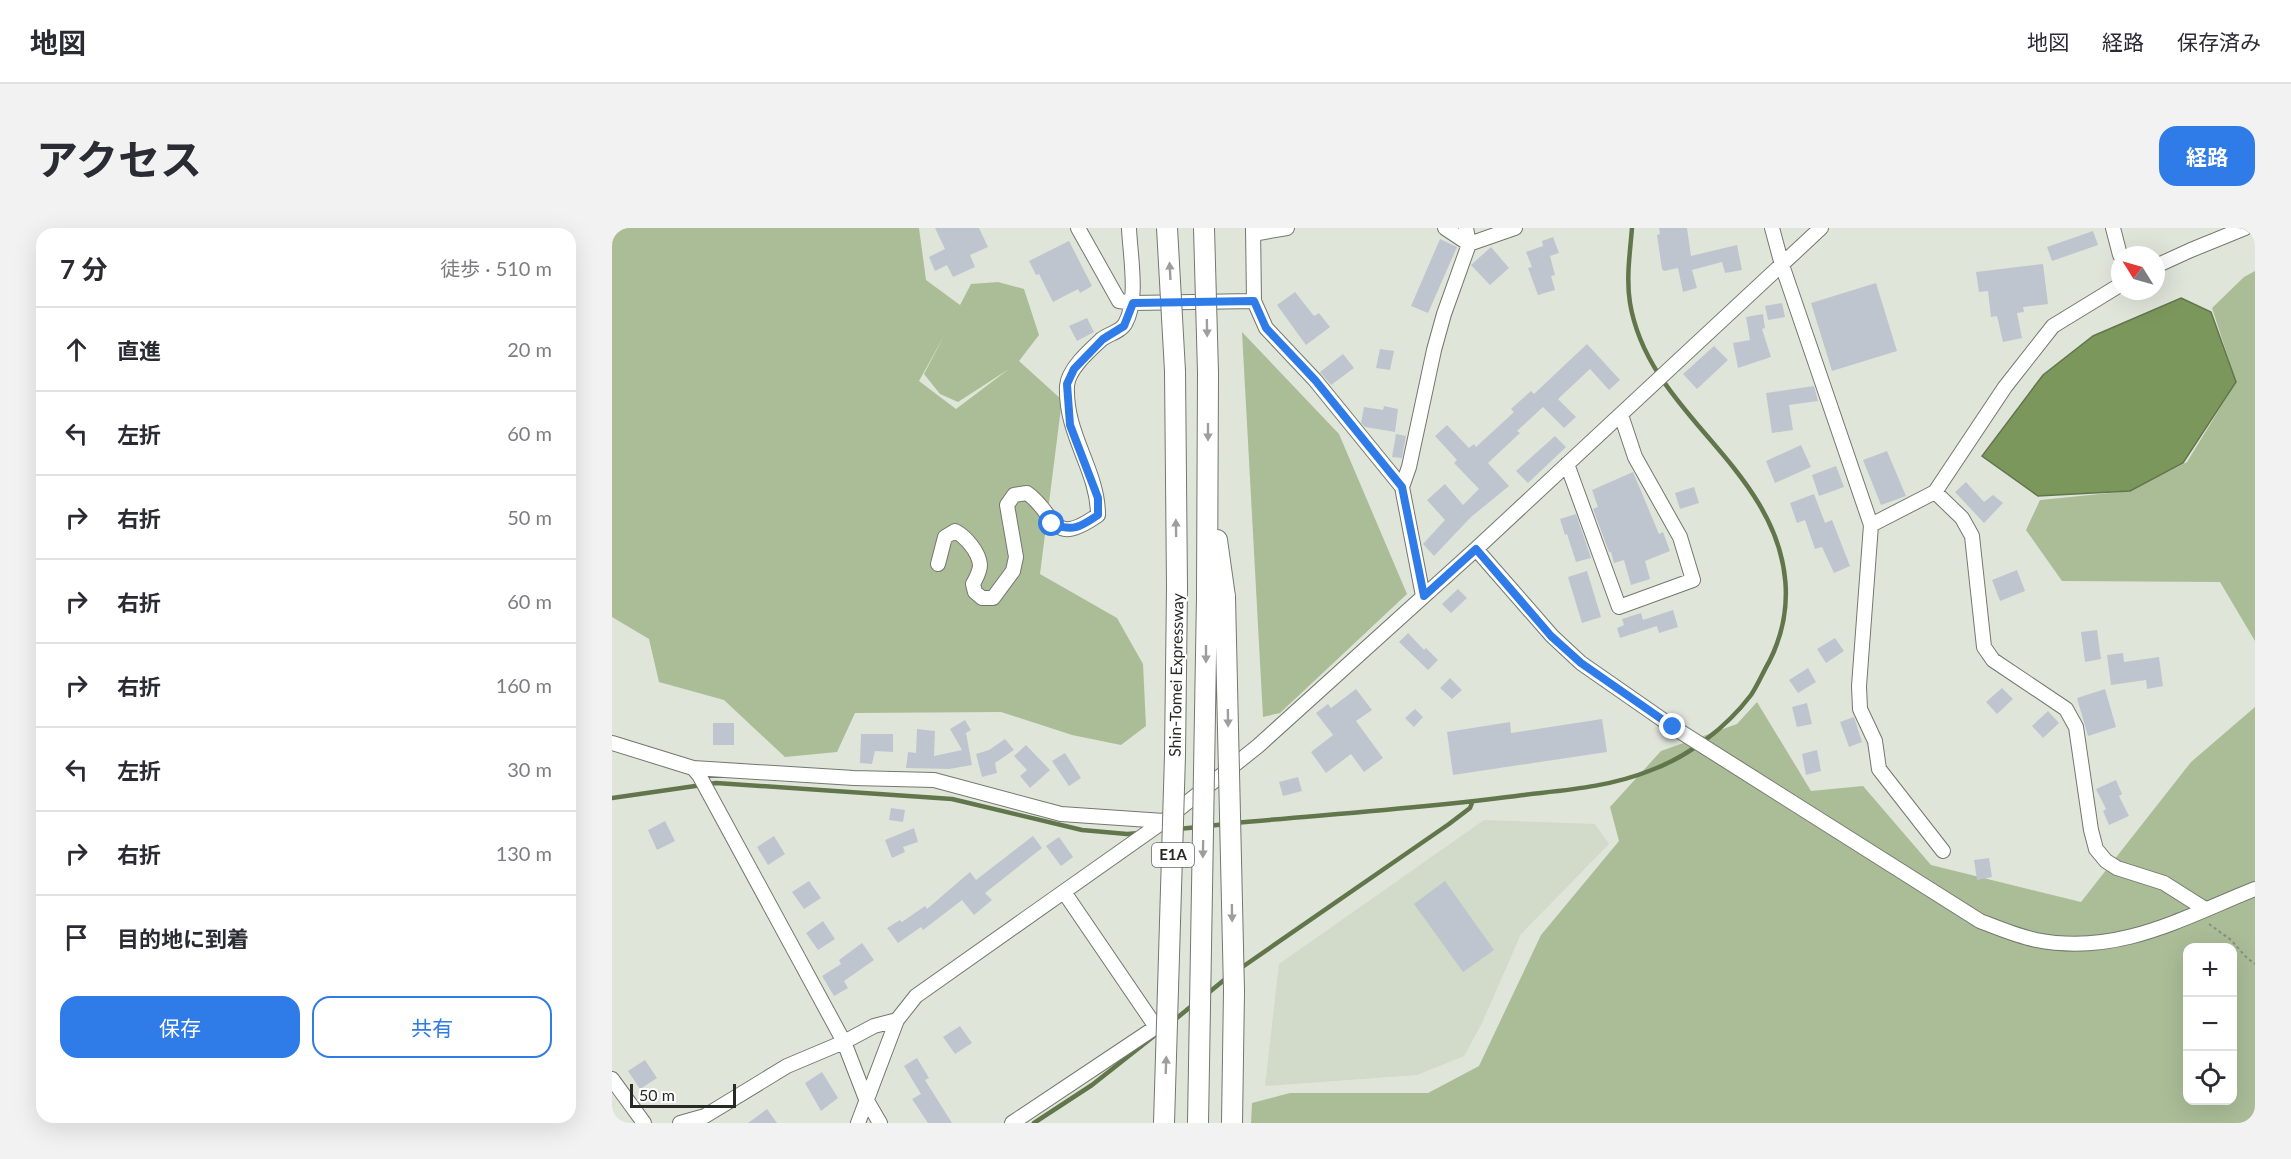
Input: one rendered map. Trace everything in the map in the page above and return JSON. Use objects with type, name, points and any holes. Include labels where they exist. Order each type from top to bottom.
[{"type":"highway","name":"Shin-Tomei Expressway","points":[[1164,1123],[1175,755],[1177,587],[1175,371],[1167,228]]},
{"type":"highway","name":"Shin-Tomei Expressway","points":[[1198,1123],[1216,596],[1208,488],[1204,228]]},
{"type":"highway","points":[[1216,596],[1234,991],[1232,1123]]},
{"type":"street","points":[[1078,228],[1119,301],[1133,303],[1254,301]]},
{"type":"street","points":[[938,564],[945,537],[955,531],[966,537],[980,564],[979,574],[973,584],[975,592],[982,598],[993,598],[1013,571],[1016,557],[1007,505],[1014,495],[1027,493],[1035,499],[1052,524],[1066,529],[1081,527],[1098,515],[1098,498],[1070,425],[1067,384],[1074,369],[1081,361],[1103,339],[1124,326],[1133,303],[1129,228]]},
{"type":"street","points":[[1287,228],[1252,231],[1254,301],[1266,328],[1315,380],[1402,487],[1424,596]]},
{"type":"street","points":[[1445,228],[1469,244]]},
{"type":"street","points":[[1402,487],[1409,467],[1438,332],[1469,244],[1466,228]]},
{"type":"street","points":[[1469,244],[1515,228]]},
{"type":"street","points":[[1772,228],[1782,265],[1871,525],[1859,686],[1860,709],[1875,741],[1879,769],[1943,851]]},
{"type":"street","points":[[858,1123],[897,1020],[916,996],[1164,821],[1258,746],[1476,549],[1821,228]]},
{"type":"street","points":[[2112,228],[2117,246]]},
{"type":"street","points":[[2165,262],[2245,228]]},
{"type":"street","points":[[1871,525],[1935,492],[2005,387],[2053,326],[2111,291]]},
{"type":"street","points":[[1567,464],[1619,607],[1693,580],[1680,537],[1635,457],[1621,414]]},
{"type":"street","points":[[1935,492],[1962,518],[1972,536],[1984,647],[1993,660],[2066,709],[2076,727],[2091,830],[2096,849],[2106,861],[2117,868],[2164,883],[2200,911]]},
{"type":"street","points":[[1476,549],[1551,636],[1581,663],[1711,751],[1980,921],[2037,940],[2110,942],[2149,933],[2255,890]]},
{"type":"street","points":[[612,743],[696,771],[934,780],[1061,814],[1164,821]]},
{"type":"street","points":[[696,771],[844,1042],[866,1099],[880,1123]]},
{"type":"street","points":[[1012,1123],[1156,1026],[1064,892]]},
{"type":"street","points":[[680,1123],[705,1116],[787,1066],[844,1042],[874,1026],[897,1020]]},
{"type":"street","points":[[612,1079],[644,1123]]},
{"type":"path","points":[[2200,911],[2255,964]]},
{"type":"shaded area","points":[[612,228],[919,228],[926,280],[960,305],[971,284],[998,282],[1024,289],[1039,335],[1019,361],[1062,400],[1040,574],[1117,618],[1143,664],[1146,726],[1121,745],[1072,735],[1001,712],[855,713],[837,752],[785,757],[724,700],[659,682],[649,639],[612,617]],"holes":[[[945,334],[924,374],[940,394],[958,402],[1009,369],[956,409],[919,381]]]},
{"type":"shaded area","points":[[2255,271],[2255,641],[2220,582],[2062,581],[2026,530],[2040,500],[2130,491],[2187,462],[2236,382],[2212,308],[2244,277]]},
{"type":"shaded area","points":[[2181,298],[2211,312],[2236,382],[2183,463],[2130,491],[2038,496],[1982,456],[2043,375],[2093,336]]},
{"type":"shaded area","points":[[1242,332],[1339,434],[1407,594],[1280,713],[1263,717]]},
{"type":"shaded area","points":[[1757,702],[1811,791],[1863,786],[1931,865],[2081,902],[2191,762],[2255,707],[2255,1123],[1251,1123],[1252,1103],[1290,1093],[1428,1093],[1479,1066],[1541,935],[1619,841],[1610,807],[1661,751],[1737,724]]},
{"type":"shaded area","points":[[1484,820],[1595,824],[1609,844],[1521,934],[1482,1023],[1464,1056],[1417,1075],[1265,1086],[1279,964]]},
{"type":"building","points":[[935,228],[979,228],[988,247],[970,255],[975,267],[953,277],[947,265],[935,271],[929,257],[945,249]]},
{"type":"building","points":[[1659,228],[1687,228],[1691,256],[1737,245],[1742,270],[1725,273],[1722,262],[1692,270],[1697,288],[1683,292],[1678,268],[1664,271],[1662,269],[1657,235],[1660,234]]},
{"type":"building","points":[[2093,231],[2098,245],[2052,261],[2047,247]]},
{"type":"building","points":[[1553,237],[1559,253],[1550,256],[1555,275],[1551,276],[1555,290],[1538,295],[1528,268],[1532,267],[1526,252],[1543,246],[1542,241]]},
{"type":"building","points":[[1440,239],[1457,247],[1428,313],[1411,306]]},
{"type":"building","points":[[1069,241],[1092,286],[1080,293],[1078,289],[1053,302],[1039,274],[1036,275],[1029,261]]},
{"type":"building","points":[[1491,247],[1509,268],[1490,285],[1471,265]]},
{"type":"building","points":[[2043,264],[2048,304],[2023,307],[2024,312],[2017,313],[2022,338],[2003,342],[1997,316],[1991,317],[1988,291],[1979,292],[1976,272]]},
{"type":"building","points":[[1876,283],[1897,351],[1832,371],[1811,303]]},
{"type":"building","points":[[1295,292],[1314,316],[1319,313],[1330,327],[1306,345],[1277,305]]},
{"type":"building","points":[[1782,303],[1785,317],[1768,320],[1765,306]]},
{"type":"building","points":[[1763,314],[1765,328],[1762,329],[1771,357],[1738,368],[1733,343],[1750,340],[1746,317]]},
{"type":"building","points":[[1087,318],[1094,332],[1077,341],[1069,326]]},
{"type":"building","points":[[1587,344],[1620,380],[1609,390],[1590,369],[1558,399],[1576,417],[1564,428],[1543,407],[1517,431],[1520,433],[1488,463],[1509,486],[1471,517],[1434,556],[1423,544],[1445,520],[1427,500],[1445,484],[1463,505],[1479,489],[1454,463],[1457,460],[1435,436],[1447,425],[1469,448],[1474,444],[1476,447],[1514,412],[1511,409],[1531,391],[1534,394]]},
{"type":"building","points":[[1714,346],[1728,360],[1697,389],[1683,374]]},
{"type":"building","points":[[1380,349],[1394,351],[1390,370],[1376,368]]},
{"type":"building","points":[[1343,354],[1354,368],[1331,385],[1320,372]]},
{"type":"building","points":[[1814,386],[1818,401],[1789,405],[1793,430],[1772,433],[1766,393]]},
{"type":"building","points":[[1384,406],[1398,409],[1395,432],[1365,427],[1361,423],[1364,407],[1383,410]]},
{"type":"building","points":[[1396,434],[1406,436],[1402,458],[1392,457]]},
{"type":"building","points":[[1555,436],[1566,447],[1528,483],[1516,471]]},
{"type":"building","points":[[1801,445],[1811,467],[1775,483],[1766,461]]},
{"type":"building","points":[[1887,451],[1906,496],[1881,505],[1863,460]]},
{"type":"building","points":[[1836,466],[1844,487],[1819,496],[1812,475]]},
{"type":"building","points":[[1633,472],[1659,534],[1663,532],[1670,551],[1645,561],[1650,579],[1631,585],[1624,560],[1614,563],[1611,552],[1609,552],[1593,509],[1598,507],[1592,490]]},
{"type":"building","points":[[1966,482],[1984,502],[1993,495],[2003,503],[1984,523],[1955,492]]},
{"type":"building","points":[[1694,487],[1699,503],[1680,509],[1675,493]]},
{"type":"building","points":[[1814,494],[1825,523],[1832,520],[1850,566],[1834,573],[1822,547],[1815,549],[1805,520],[1797,523],[1790,503]]},
{"type":"building","points":[[1576,514],[1591,558],[1576,562],[1560,519]]},
{"type":"building","points":[[2017,570],[2025,591],[2000,601],[1992,580]]},
{"type":"building","points":[[1587,571],[1601,617],[1582,623],[1568,577]]},
{"type":"building","points":[[1458,589],[1467,598],[1451,613],[1442,604]]},
{"type":"building","points":[[1673,610],[1678,627],[1659,633],[1657,626],[1620,638],[1617,628],[1624,625],[1622,619],[1641,613],[1643,620]]},
{"type":"building","points":[[2097,630],[2101,659],[2085,662],[2081,632]]},
{"type":"building","points":[[1408,633],[1424,650],[1426,648],[1438,660],[1428,670],[1399,642]]},
{"type":"building","points":[[1835,638],[1844,651],[1826,663],[1817,649]]},
{"type":"building","points":[[2123,653],[2124,662],[2159,657],[2163,686],[2147,689],[2146,680],[2111,685],[2107,655]]},
{"type":"building","points":[[1808,668],[1816,682],[1798,693],[1789,680]]},
{"type":"building","points":[[1450,678],[1462,690],[1452,699],[1440,688]]},
{"type":"building","points":[[2002,688],[2013,699],[1997,714],[1986,702]]},
{"type":"building","points":[[1356,689],[1372,710],[1356,721],[1383,758],[1364,772],[1351,754],[1326,773],[1311,752],[1333,735],[1316,713],[1328,704],[1331,708]]},
{"type":"building","points":[[2105,689],[2116,727],[2088,736],[2077,698]]},
{"type":"building","points":[[1807,703],[1812,724],[1797,727],[1792,707]]},
{"type":"building","points":[[1415,709],[1423,717],[1414,727],[1405,718]]},
{"type":"building","points":[[2048,711],[2059,723],[2043,738],[2032,726]]},
{"type":"building","points":[[1854,717],[1862,742],[1849,747],[1840,722]]},
{"type":"building","points":[[1602,719],[1607,752],[1453,775],[1447,732],[1510,722],[1511,733]]},
{"type":"building","points":[[965,720],[971,730],[966,733],[972,765],[949,769],[906,768],[908,752],[916,753],[917,729],[935,731],[934,756],[962,750],[950,729]]},
{"type":"building","points":[[713,723],[734,723],[734,745],[713,745]]},
{"type":"building","points":[[861,734],[893,734],[893,752],[875,751],[872,764],[860,763]]},
{"type":"building","points":[[1005,739],[1014,750],[995,763],[997,773],[982,777],[976,754],[989,750]]},
{"type":"building","points":[[1026,745],[1050,770],[1030,788],[1020,776],[1027,770],[1014,756]]},
{"type":"building","points":[[1817,750],[1821,771],[1806,775],[1802,754]]},
{"type":"building","points":[[1065,753],[1081,778],[1069,786],[1052,761]]},
{"type":"building","points":[[1298,777],[1302,791],[1283,796],[1279,782]]},
{"type":"building","points":[[2116,780],[2122,794],[2119,796],[2129,816],[2109,825],[2103,811],[2106,809],[2096,789]]},
{"type":"building","points":[[891,808],[905,810],[903,822],[889,820]]},
{"type":"building","points":[[665,821],[675,841],[657,850],[648,830]]},
{"type":"building","points":[[914,828],[918,842],[903,847],[905,852],[892,858],[885,840]]},
{"type":"building","points":[[774,836],[785,854],[768,865],[757,847]]},
{"type":"building","points":[[1033,836],[1042,848],[985,893],[992,900],[974,915],[962,900],[923,930],[921,927],[898,943],[887,928],[900,920],[902,922],[925,906],[927,909],[970,872],[976,880]]},
{"type":"building","points":[[1059,837],[1073,857],[1061,866],[1046,846]]},
{"type":"building","points":[[1989,858],[1992,877],[1977,880],[1974,860]]},
{"type":"building","points":[[809,881],[821,898],[804,909],[792,892]]},
{"type":"building","points":[[1445,881],[1494,950],[1463,972],[1414,904]]},
{"type":"building","points":[[823,921],[835,939],[818,950],[806,933]]},
{"type":"building","points":[[862,943],[874,960],[844,981],[848,988],[834,996],[822,976],[841,964],[839,960]]},
{"type":"building","points":[[960,1026],[972,1043],[955,1054],[943,1037]]},
{"type":"building","points":[[917,1058],[929,1078],[925,1080],[952,1123],[928,1123],[912,1099],[921,1094],[904,1066]]},
{"type":"building","points":[[645,1060],[657,1078],[640,1089],[628,1071]]},
{"type":"building","points":[[822,1072],[838,1098],[821,1111],[805,1083]]},
{"type":"building","points":[[767,1109],[777,1123],[748,1123]]},
{"type":"waterway","points":[[1235,823],[1451,804],[1618,781],[1664,765],[1692,750],[1730,719],[1751,695],[1778,642],[1783,622],[1786,602],[1785,582],[1777,542],[1759,504],[1742,479],[1684,409],[1650,360],[1638,333],[1630,303],[1628,284],[1632,228]]},
{"type":"waterway","points":[[612,798],[716,783],[952,799],[1082,830],[1140,833]]},
{"type":"waterway","points":[[1238,970],[1449,824],[1470,808],[1472,803]]},
{"type":"waterway","points":[[1208,826],[1226,824]]},
{"type":"waterway","points":[[1178,829],[1199,827]]},
{"type":"waterway","points":[[1207,994],[1229,976]]},
{"type":"waterway","points":[[1172,1022],[1194,1004]]},
{"type":"waterway","points":[[1034,1123],[1092,1085],[1154,1036]]},
{"type":"route","points":[[1052,524],[1066,529],[1081,527],[1098,515],[1098,498],[1070,425],[1067,384],[1074,369],[1103,339],[1124,326],[1133,303],[1254,301],[1266,328],[1315,380],[1402,487],[1424,596],[1476,549],[1551,636],[1581,663],[1673,727]]}]
